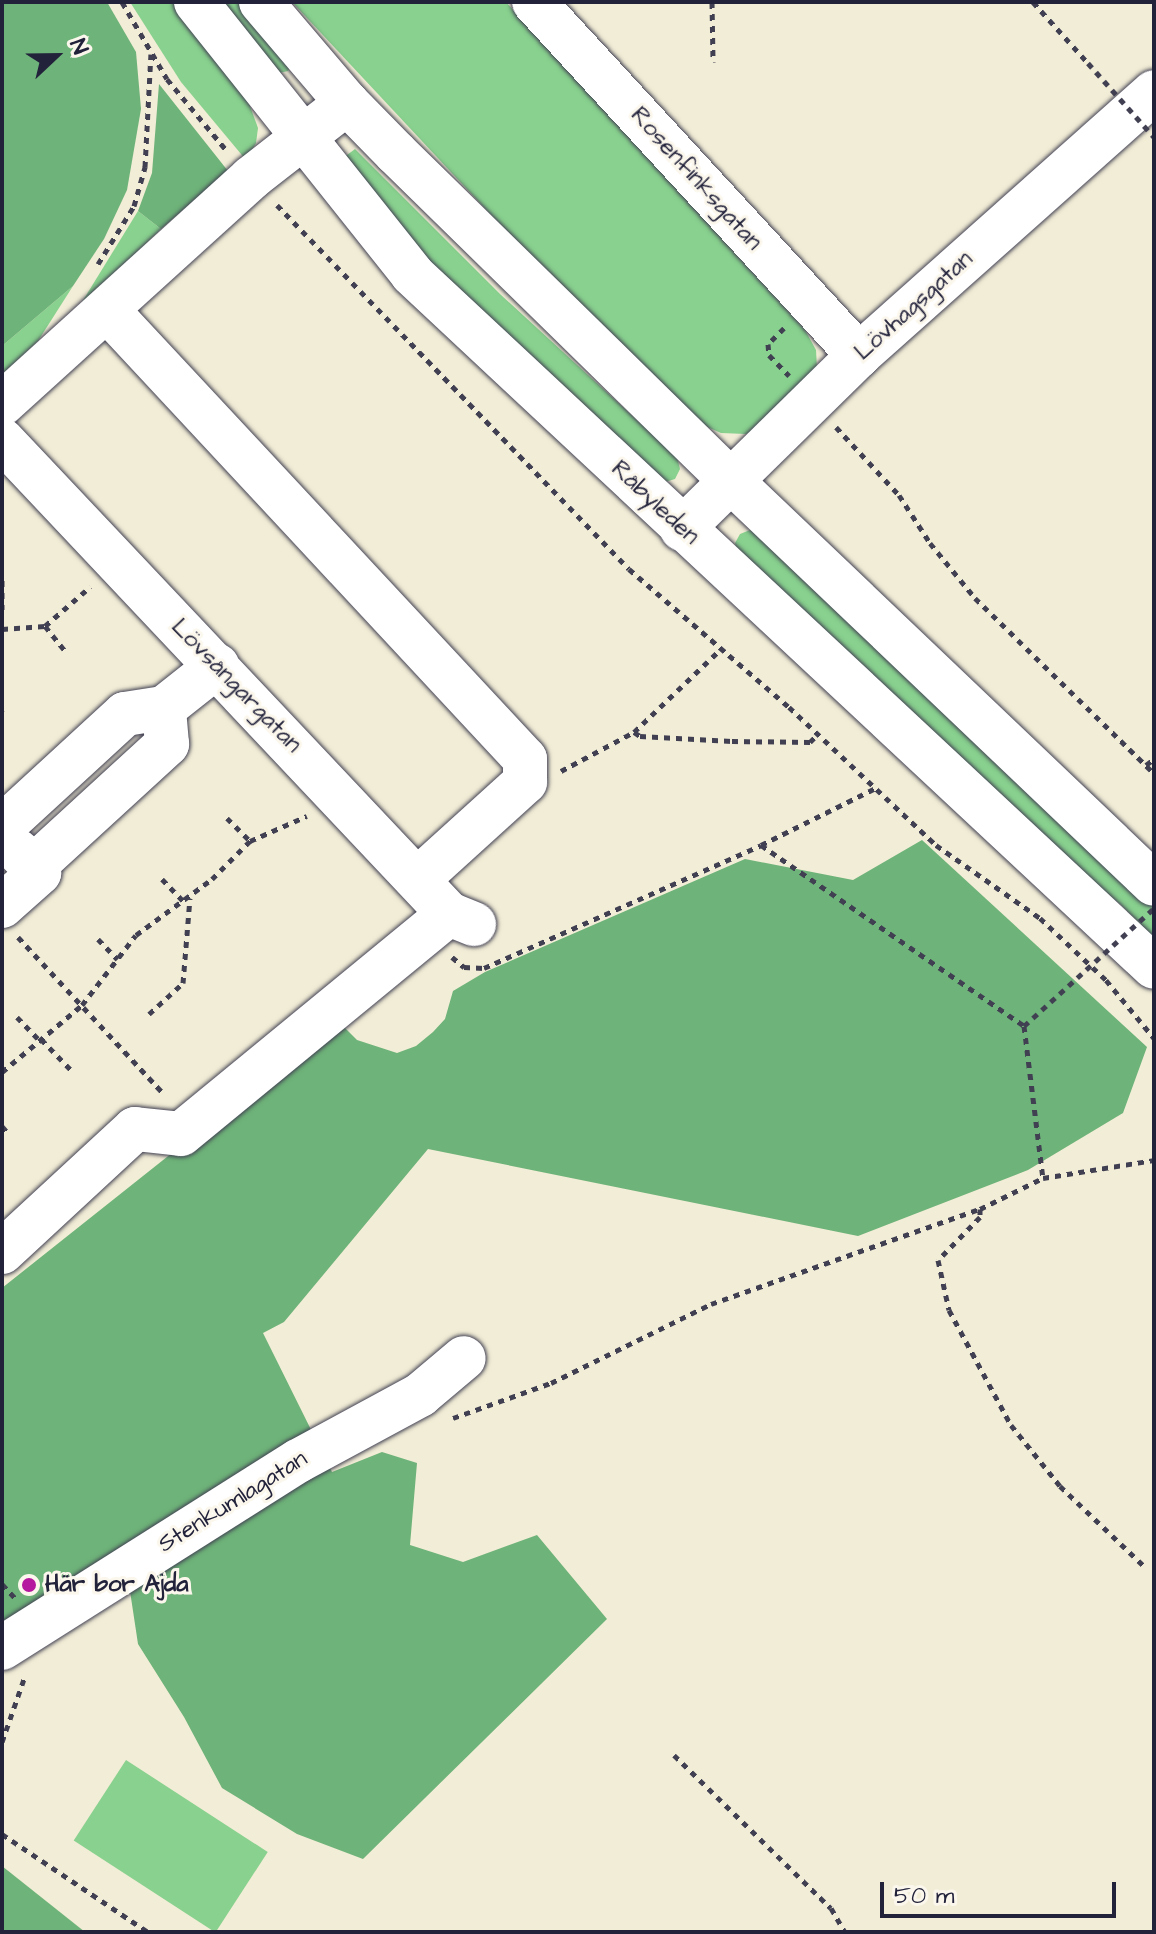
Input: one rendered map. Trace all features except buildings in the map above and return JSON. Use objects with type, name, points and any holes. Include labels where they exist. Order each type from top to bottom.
[{"type":"street","name":"Råbyleden","points":[[196,2],[412,274],[1154,967]]},
{"type":"street","points":[[261,2],[347,103],[731,481],[1154,884]]},
{"type":"street","name":"Rosenfinksgatan","points":[[534,2],[859,355]]},
{"type":"street","name":"Lövhagsgatan","points":[[682,529],[859,355],[1154,92]]},
{"type":"street","points":[[2,404],[99,294],[347,103]]},
{"type":"street","points":[[99,294],[525,759],[525,782],[419,878]]},
{"type":"street","name":"Lövsångargatan","points":[[2,440],[419,878],[451,923]]},
{"type":"street","points":[[2,827],[125,714],[164,708],[217,666]]},
{"type":"street","points":[[33,867],[167,744],[164,708]]},
{"type":"street","points":[[2,835],[39,873],[7,918]]},
{"type":"street","points":[[2,1252],[135,1129],[181,1134],[451,923]]},
{"type":"street","name":"Stenkumlagatan","points":[[14,1662],[39,1624],[298,1461],[420,1395],[464,1358]]},
{"type":"path","points":[[122,2],[167,79],[251,178],[563,505],[818,734],[936,845],[1040,918],[1106,980],[1154,1038]]},
{"type":"path","points":[[712,2],[713,62]]},
{"type":"path","points":[[1033,2],[1154,137]]},
{"type":"path","points":[[99,294],[134,206],[145,167],[151,53]]},
{"type":"path","points":[[810,302],[768,344],[769,355],[899,495],[930,543],[975,598],[1154,773]]},
{"type":"path","points":[[2,580],[2,612]]},
{"type":"path","points":[[2,629],[45,626],[90,587]]},
{"type":"path","points":[[45,626],[67,653]]},
{"type":"path","points":[[525,782],[543,781],[634,732],[721,649]]},
{"type":"path","points":[[634,732],[640,736],[810,742],[818,734]]},
{"type":"path","points":[[1146,765],[1154,759]]},
{"type":"path","points":[[451,923],[464,967],[484,968],[761,845],[876,788]]},
{"type":"path","points":[[2,1072],[82,1005],[136,935],[187,900],[250,841],[311,815]]},
{"type":"path","points":[[227,818],[250,841]]},
{"type":"path","points":[[761,845],[1024,1026],[1043,1178]]},
{"type":"path","points":[[162,879],[187,900]]},
{"type":"path","points":[[149,1014],[183,983],[187,900]]},
{"type":"path","points":[[1024,1026],[1154,908]]},
{"type":"path","points":[[7,918],[161,1090],[188,1127]]},
{"type":"path","points":[[98,939],[117,959]]},
{"type":"path","points":[[17,1017],[73,1072]]},
{"type":"path","points":[[2,1126],[7,1132]]},
{"type":"path","points":[[442,1421],[551,1383],[711,1304],[980,1209],[1043,1178],[1154,1160]]},
{"type":"path","points":[[980,1209],[980,1217],[938,1260],[949,1310],[1011,1425],[1060,1486],[1146,1568]]},
{"type":"path","points":[[2,1584],[39,1624]]},
{"type":"path","points":[[2,1742],[14,1662]]},
{"type":"path","points":[[674,1755],[831,1908],[845,1932]]},
{"type":"path","points":[[2,1834],[148,1932]]},
{"type":"green space","points":[[2,2],[107,2],[136,52],[141,109],[127,190],[104,239],[73,286],[2,346]]},
{"type":"green space","points":[[130,2],[174,2],[247,98],[258,128],[256,143],[246,160],[181,82]]},
{"type":"green space","points":[[222,2],[245,2],[294,61],[288,71],[279,73]]},
{"type":"green space","points":[[292,2],[506,2],[805,330],[816,350],[817,369],[763,426],[746,434],[721,433],[705,426],[492,216]]},
{"type":"green space","points":[[159,84],[228,171],[161,229],[138,211],[152,173]]},
{"type":"green space","points":[[355,149],[500,294],[677,457],[680,469],[675,479],[665,482],[397,234],[343,158]]},
{"type":"green space","points":[[138,211],[161,229],[82,302]]},
{"type":"green space","points":[[73,286],[38,341],[2,375],[2,346]]},
{"type":"green space","points":[[750,530],[758,532],[1154,895],[1154,938],[1120,904],[1069,864],[738,556],[735,543],[740,534]]},
{"type":"green space","points":[[922,840],[1147,1047],[1123,1113],[1028,1170],[858,1236],[428,1149],[284,1322],[263,1333],[332,1472],[382,1452],[417,1463],[410,1545],[463,1562],[537,1535],[607,1619],[363,1859],[297,1834],[222,1788],[184,1717],[138,1644],[125,1558],[2,1636],[2,1288],[338,1021],[357,1040],[397,1053],[416,1046],[433,1032],[445,1019],[453,991],[485,972],[745,859],[853,880]]},
{"type":"green space","points":[[126,1760],[268,1852],[215,1932],[74,1841]]},
{"type":"green space","points":[[2,1866],[85,1932],[2,1932]]},
{"type":"place","name":"Här bor Ajda","points":[[29,1585]]}]
